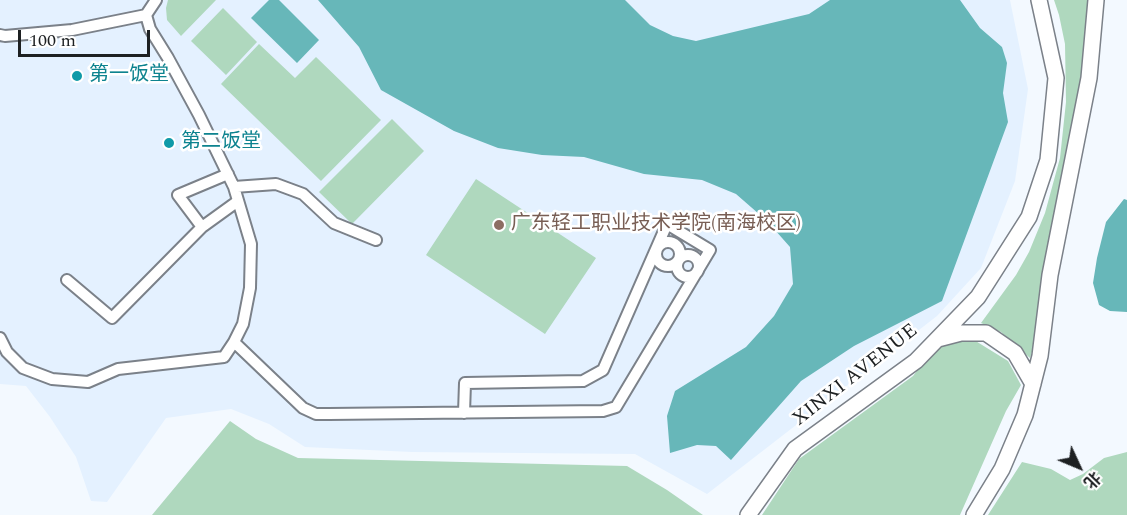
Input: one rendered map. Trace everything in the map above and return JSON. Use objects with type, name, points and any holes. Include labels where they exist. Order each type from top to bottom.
[{"type":"main road","name":"XINXI AVENUE","points":[[748,515],[795,449],[916,361],[978,297],[1029,217],[1048,160],[1056,78],[1040,0]]},
{"type":"main road","points":[[974,515],[1002,469],[1025,415],[1040,356],[1050,275],[1089,78],[1096,0]]},
{"type":"main road","points":[[938,339],[961,333],[986,333],[1015,353],[1033,384]]},
{"type":"street","points":[[0,34],[5,36],[72,30],[146,15],[156,0]]},
{"type":"street","points":[[0,339],[7,352],[23,368],[52,379],[88,382],[118,369],[224,357],[243,324],[250,288],[251,244],[234,186],[194,105],[150,29],[146,15]]},
{"type":"street","points":[[202,227],[178,195],[228,174]]},
{"type":"street","points":[[234,186],[276,184],[303,194],[334,223],[376,240]]},
{"type":"street","points":[[67,280],[112,318],[202,227],[238,201]]},
{"type":"street","points":[[234,342],[303,408],[316,414],[464,413],[603,411],[616,407],[710,250],[668,224],[603,370],[583,381],[465,383],[464,413]]},
{"type":"street","points":[[679,260],[673,266],[662,265],[656,255],[658,248],[664,243],[673,243],[680,252],[679,260],[677,267],[682,275],[689,277],[698,272]]},
{"type":"shaded area","name":"广东轻工职业技术学院(南海校区)","points":[[0,0],[1010,0],[1028,89],[1015,181],[981,268],[937,316],[707,494],[635,454],[412,452],[305,447],[269,424],[231,409],[166,418],[107,502],[91,501],[76,457],[26,386],[0,384]]},
{"type":"green space","points":[[168,0],[216,0],[181,36],[167,20]]},
{"type":"green space","points":[[1054,0],[1088,0],[1089,7],[1083,80],[1043,272],[1036,339],[1030,358],[1001,332],[981,323],[1016,275],[1029,252],[1045,213],[1060,158],[1066,102],[1065,44]]},
{"type":"green space","points":[[223,8],[257,42],[226,75],[191,41]]},
{"type":"green space","points":[[259,44],[295,78],[316,57],[381,120],[321,181],[221,84]]},
{"type":"green space","points":[[392,119],[424,151],[352,224],[319,192]]},
{"type":"green space","points":[[476,179],[596,258],[545,334],[426,255]]},
{"type":"green space","points":[[942,338],[974,340],[1008,361],[1021,385],[1006,411],[960,515],[762,515],[799,459],[913,376]]},
{"type":"green space","points":[[230,421],[256,439],[298,458],[627,466],[703,515],[152,515]]},
{"type":"green space","points":[[1127,452],[1127,515],[988,515],[1022,462],[1051,469],[1070,480],[1083,474],[1104,458]]},
{"type":"water","points":[[269,0],[279,0],[319,40],[297,63],[251,18]]},
{"type":"water","points":[[318,0],[625,0],[650,25],[673,36],[696,41],[809,14],[830,0],[960,0],[980,28],[1002,47],[1007,63],[1003,93],[1008,122],[942,301],[854,346],[801,381],[731,460],[716,446],[697,445],[670,453],[667,416],[675,391],[746,347],[774,316],[793,284],[790,247],[767,221],[736,194],[702,180],[644,174],[584,157],[542,155],[498,148],[454,131],[381,90],[359,47]]},
{"type":"water","points":[[1124,199],[1127,200],[1127,312],[1110,311],[1099,305],[1093,283],[1106,222]]},
{"type":"place","name":"第一饭堂","points":[[77,76]]},
{"type":"place","name":"第二饭堂","points":[[169,143]]},
{"type":"place","name":"广东轻工职业技术学院(南海校区)","points":[[499,225]]}]
